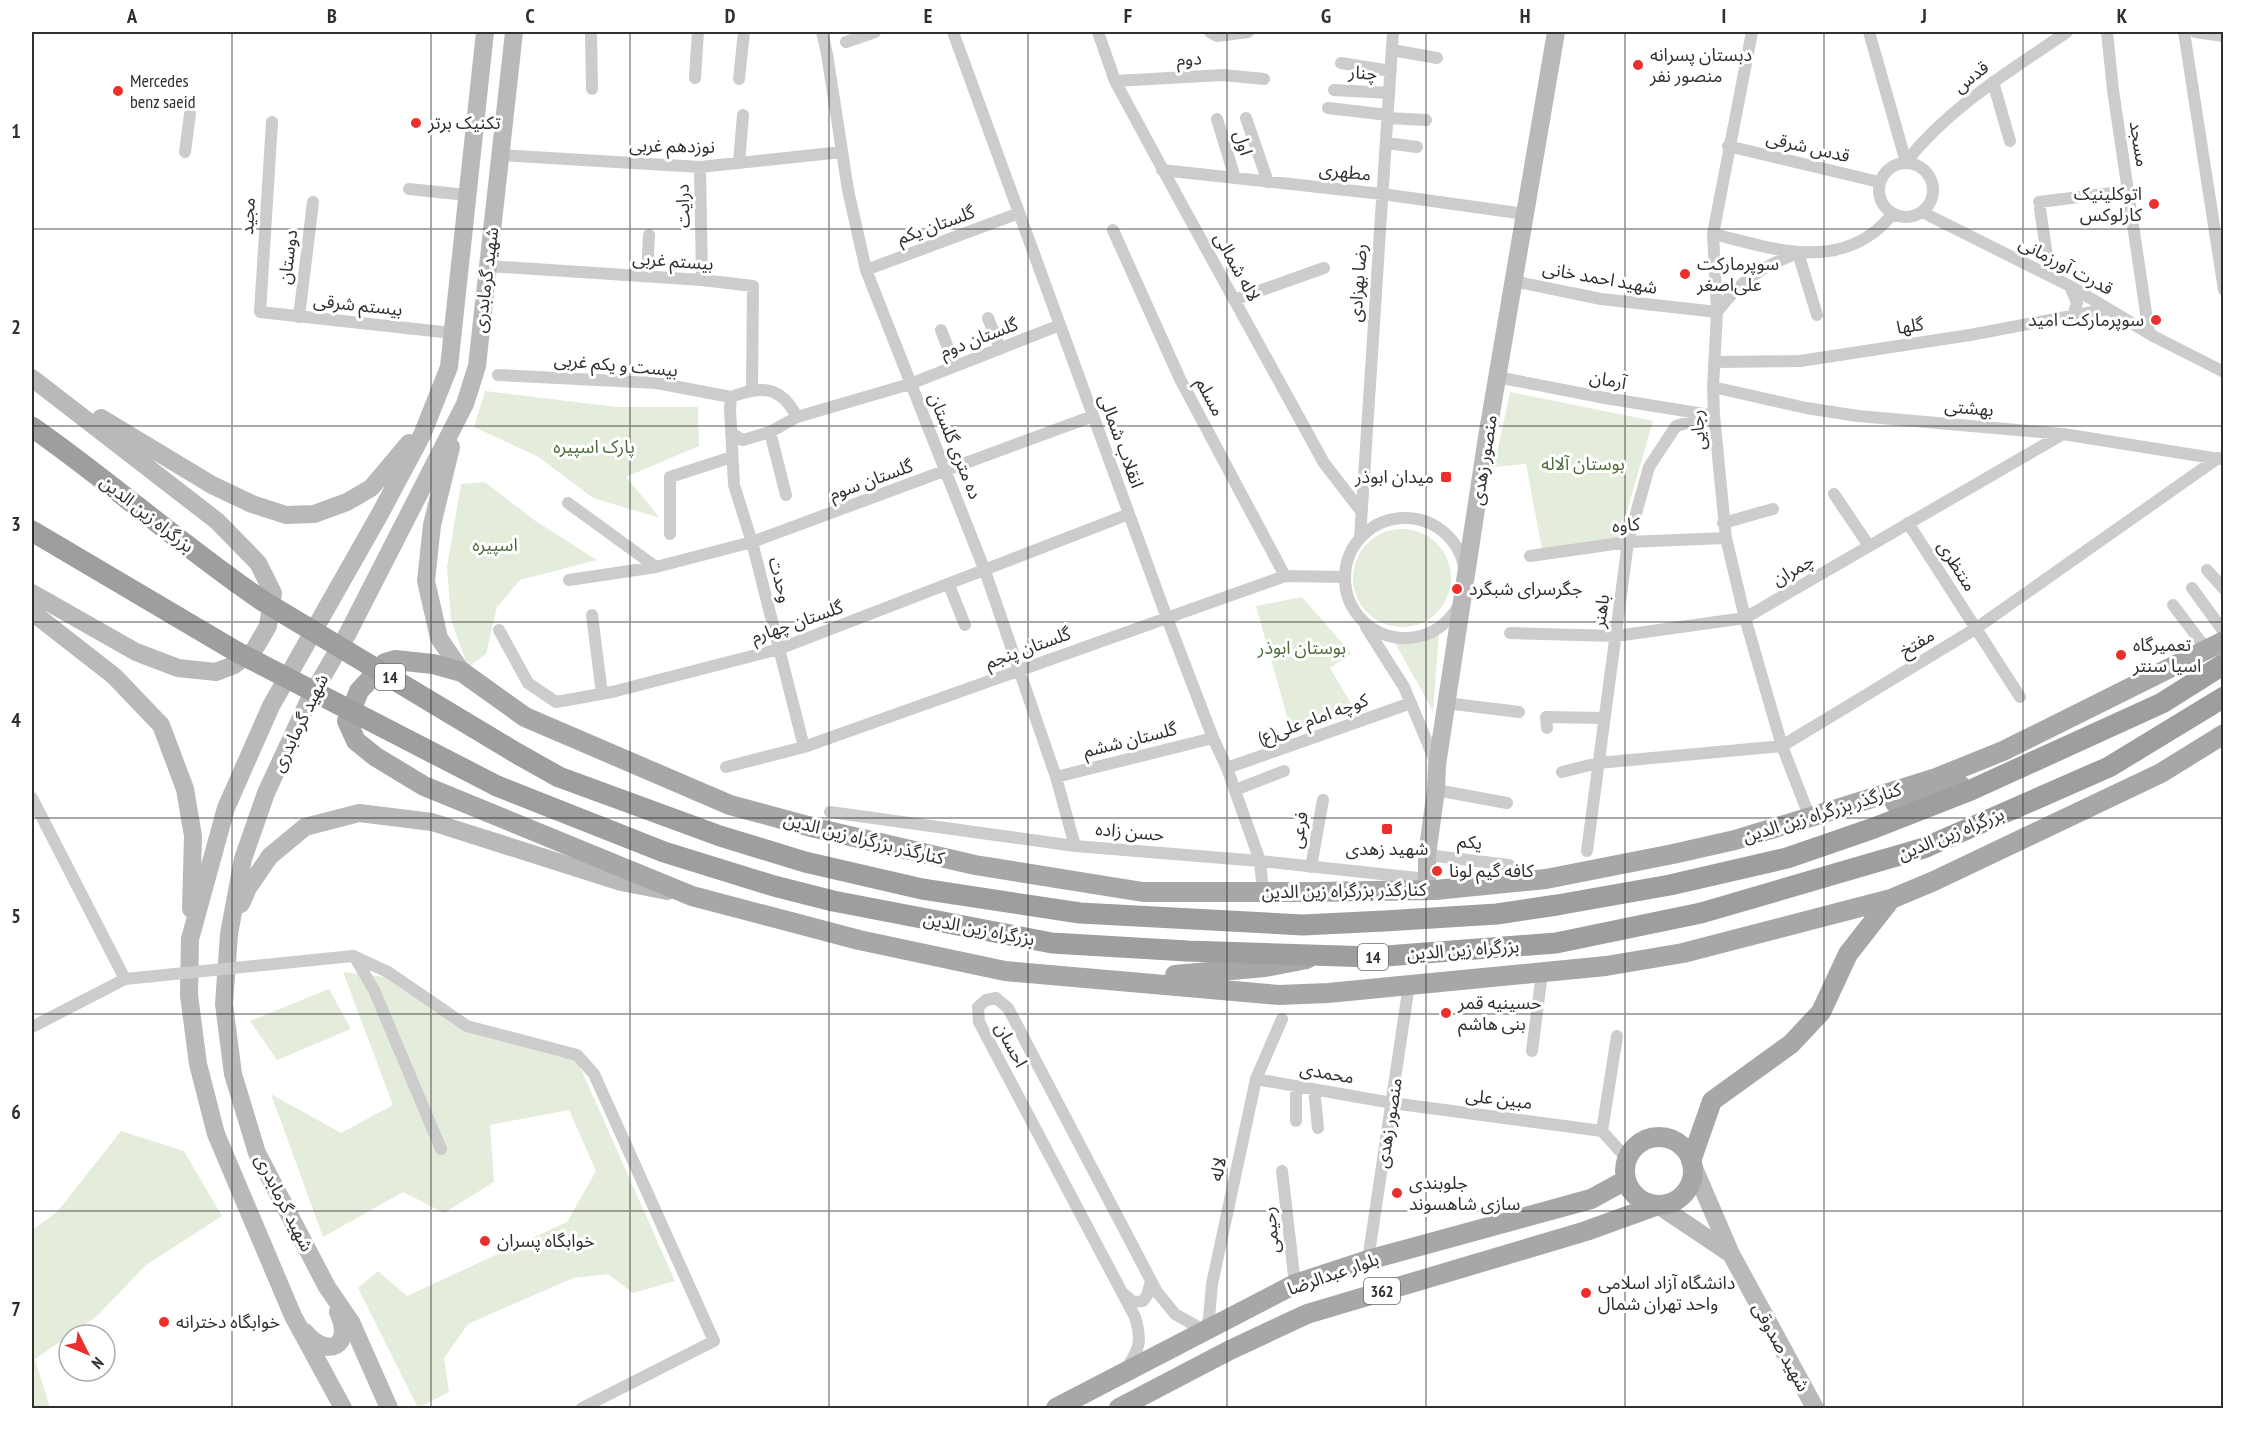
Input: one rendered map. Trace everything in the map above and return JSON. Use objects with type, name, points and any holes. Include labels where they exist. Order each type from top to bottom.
[{"type":"highway","name":"بزرگراه زین الدین","points":[[32,428],[263,601],[559,777],[720,836],[805,862],[922,889],[1080,913],[1303,925],[1497,914],[1670,885],[1787,858],[1885,824],[1971,790],[2162,703],[2223,664]]},
{"type":"highway","name":"بزرگراه زین الدین","points":[[32,531],[237,652],[497,786],[664,852],[774,886],[833,901],[1052,943],[1373,957],[1556,943],[1701,914],[1924,848],[2109,767],[2223,698]]},
{"type":"main road","name":"شهید گرمابدری","points":[[343,1408],[293,1316],[216,1134],[198,1064],[189,995],[190,939],[226,808],[271,706],[422,435],[449,367],[485,32]]},
{"type":"main road","name":"شهید گرمابدری","points":[[390,1408],[351,1322],[327,1287],[257,1153],[233,1074],[224,1004],[229,934],[243,859],[266,793],[310,698],[348,633],[465,404],[477,366],[514,32]]},
{"type":"main road","name":"منصور زهدی","points":[[1427,884],[1426,855],[1446,702],[1497,377],[1556,32]]},
{"type":"main road","points":[[32,377],[212,485],[252,504],[286,515],[314,514],[347,502],[371,488],[411,441],[449,367]]},
{"type":"main road","points":[[32,377],[217,520],[258,563],[273,593],[268,626],[254,650],[234,665],[216,672],[178,668],[136,652],[32,593]]},
{"type":"main road","points":[[458,417],[432,525],[426,581],[440,638],[462,672]]},
{"type":"main road","points":[[32,612],[114,676],[161,725],[185,789],[194,836],[190,939]]},
{"type":"main road","name":"کنارگذر بزرگراه زین الدین","points":[[462,672],[525,717],[575,740],[730,804],[815,828],[975,866],[1143,892],[1263,892],[1546,879],[1735,840],[1936,778],[2003,751],[2215,645]]},
{"type":"main road","points":[[462,672],[433,664],[395,660],[385,663],[359,690],[353,704],[347,721],[356,741],[375,757],[423,786],[692,896]]},
{"type":"main road","points":[[229,934],[248,888],[270,856],[305,827],[359,813],[432,822],[621,882],[692,896],[859,940],[1005,971],[1279,995],[1328,993],[1542,973],[1606,966],[1683,953],[1891,899],[1944,877],[2151,778],[2223,734]]},
{"type":"main road","points":[[1735,840],[1927,796],[2036,760]]},
{"type":"main road","points":[[1691,1161],[1712,1101],[1791,1044],[1821,1012],[1848,954],[1891,899]]},
{"type":"main road","points":[[1070,976],[1196,975],[1265,967],[1325,956]]},
{"type":"main road","points":[[1660,1137],[1680,1144],[1691,1161],[1693,1172],[1686,1192],[1668,1204],[1647,1203],[1638,1198],[1630,1190],[1626,1180],[1627,1159],[1632,1150],[1649,1138],[1660,1137]]},
{"type":"main road","name":"شهید صدوقی","points":[[1691,1161],[1731,1254],[1815,1408]]},
{"type":"main road","name":"بلوار عبدالرضا","points":[[1056,1408],[1295,1284],[1368,1260],[1592,1199],[1626,1180]]},
{"type":"main road","points":[[1581,1202],[1591,1213],[1592,1220],[1586,1231]]},
{"type":"main road","points":[[1658,1205],[1731,1254]]},
{"type":"main road","name":"بلوار عبدالرضا","points":[[1119,1408],[1230,1350],[1307,1314],[1586,1231],[1658,1205]]},
{"type":"main road","points":[[293,1316],[314,1342],[322,1347],[331,1347],[340,1343],[344,1335],[344,1324],[327,1287]]},
{"type":"street","points":[[591,32],[592,89]]},
{"type":"street","points":[[695,78],[698,32]]},
{"type":"street","points":[[739,79],[744,32]]},
{"type":"street","name":"ده متری گلستان","points":[[822,32],[842,152],[866,270],[985,571],[1056,777],[1075,846]]},
{"type":"street","points":[[846,42],[875,32]]},
{"type":"street","name":"انقلاب شمالی","points":[[952,32],[1167,618],[1235,790],[1260,861],[1263,892]]},
{"type":"street","name":"لاله شمالی","points":[[1098,32],[1115,81],[1162,170],[1324,463],[1361,511]]},
{"type":"street","points":[[1210,32],[1217,36],[1248,32]]},
{"type":"street","name":"رضا بهزادی","points":[[1360,538],[1393,32]]},
{"type":"street","name":"رجایی","points":[[1752,32],[1728,146],[1713,234],[1717,312],[1713,387],[1714,415],[1723,523],[1745,618],[1782,746],[1810,818]]},
{"type":"street","points":[[1869,32],[1906,162]]},
{"type":"street","name":"قدس","points":[[1906,162],[1921,143],[1949,116],[1993,82],[2067,32]]},
{"type":"street","name":"مسجد","points":[[2107,32],[2113,90],[2149,333]]},
{"type":"street","points":[[2184,32],[2223,290]]},
{"type":"street","points":[[2195,32],[2223,36]]},
{"type":"street","points":[[1392,50],[1437,58]]},
{"type":"street","points":[[1341,63],[1391,71]]},
{"type":"street","name":"دوم","points":[[1115,81],[1223,75],[1264,79]]},
{"type":"street","points":[[1993,82],[2010,141]]},
{"type":"street","name":"چنار","points":[[1334,90],[1389,93]]},
{"type":"street","points":[[1328,108],[1426,120]]},
{"type":"street","points":[[185,152],[190,114]]},
{"type":"street","points":[[739,163],[743,115]]},
{"type":"street","points":[[1246,118],[1268,182]]},
{"type":"street","name":"اول","points":[[1217,119],[1235,178]]},
{"type":"street","name":"مجید","points":[[260,312],[272,122]]},
{"type":"street","points":[[1386,143],[1417,147]]},
{"type":"street","name":"قدس شرقی","points":[[1728,146],[1879,182]]},
{"type":"street","name":"نوزدهم غربی","points":[[501,155],[700,167],[842,152]]},
{"type":"street","points":[[1906,162],[1922,168],[1932,182],[1932,199],[1922,212],[1907,217],[1893,214],[1886,209],[1880,201],[1879,182],[1889,168],[1906,162]]},
{"type":"street","name":"درایت","points":[[700,167],[702,280]]},
{"type":"street","name":"مطهری","points":[[1162,170],[1382,194],[1525,214]]},
{"type":"street","points":[[409,189],[467,195]]},
{"type":"street","points":[[2050,276],[2040,205],[2128,191]]},
{"type":"street","name":"دوستان","points":[[299,316],[313,202]]},
{"type":"street","name":"قدرت آورزمانی","points":[[1922,212],[2070,286],[2149,333],[2223,372]]},
{"type":"street","name":"گلستان یکم","points":[[866,270],[1019,213]]},
{"type":"street","points":[[1713,234],[1798,253],[1825,252],[1849,246],[1873,234],[1893,214]]},
{"type":"street","name":"مسلم","points":[[1113,230],[1180,379],[1286,576]]},
{"type":"street","points":[[647,276],[649,235]]},
{"type":"street","points":[[1717,312],[1746,280],[1768,264],[1798,253]]},
{"type":"street","points":[[1798,253],[1817,315]]},
{"type":"street","name":"بیستم غربی","points":[[488,266],[702,280],[753,286],[752,389]]},
{"type":"street","points":[[1234,300],[1324,268]]},
{"type":"street","name":"شهید احمد خانی","points":[[1513,281],[1601,299],[1717,312]]},
{"type":"street","points":[[2070,286],[2077,303],[2073,316]]},
{"type":"street","name":"گلها","points":[[1715,362],[1800,361],[1970,335],[2108,309]]},
{"type":"street","name":"بیستم شرقی","points":[[260,312],[452,333]]},
{"type":"street","points":[[988,318],[1000,349]]},
{"type":"street","name":"گلستان دوم","points":[[910,384],[1060,325]]},
{"type":"street","points":[[941,330],[955,366]]},
{"type":"street","name":"بیست و یکم غربی","points":[[498,375],[657,383],[731,398]]},
{"type":"street","name":"آرمان","points":[[1497,377],[1605,398],[1714,415]]},
{"type":"street","points":[[731,433],[743,440],[770,432],[797,417],[910,384]]},
{"type":"street","name":"بهشتی","points":[[1713,387],[1806,408],[1858,416],[2063,434],[2220,459]]},
{"type":"street","points":[[731,398],[752,389],[776,392],[787,401],[797,417]]},
{"type":"street","name":"وحدت","points":[[731,398],[734,485],[752,542],[804,747]]},
{"type":"street","name":"باهنر","points":[[1587,851],[1628,542],[1649,467],[1676,426],[1714,415]]},
{"type":"street","name":"گلستان سوم","points":[[569,580],[656,567],[752,542],[947,472],[1093,416]]},
{"type":"street","points":[[770,432],[786,495]]},
{"type":"street","name":"چمران","points":[[1510,633],[1616,636],[1745,618],[2063,434]]},
{"type":"street","points":[[670,534],[669,477],[732,457]]},
{"type":"street","name":"مفتخ","points":[[1562,772],[1598,763],[1782,746],[1975,629],[2220,459]]},
{"type":"street","points":[[1834,494],[1869,546]]},
{"type":"street","points":[[568,503],[656,567]]},
{"type":"street","points":[[1723,523],[1773,509]]},
{"type":"street","name":"گلستان چهارم","points":[[499,630],[528,683],[556,702],[602,694],[779,650],[1129,514]]},
{"type":"street","points":[[1362,621],[1389,636],[1404,638],[1434,631],[1446,619],[1461,597],[1465,583],[1462,561],[1448,534],[1434,524],[1419,519],[1403,517],[1387,520],[1372,527],[1360,538],[1349,556],[1345,577],[1347,593],[1353,608],[1404,687],[1437,765]]},
{"type":"street","name":"منتظری","points":[[1908,523],[2020,697]]},
{"type":"street","name":"کاوه","points":[[1530,556],[1628,542],[1726,538]]},
{"type":"street","points":[[2207,570],[2223,590]]},
{"type":"street","name":"گلستان پنجم","points":[[726,767],[804,747],[1286,576],[1345,577]]},
{"type":"street","points":[[949,585],[965,625]]},
{"type":"street","points":[[2192,588],[2223,632]]},
{"type":"street","points":[[2173,605],[2215,645]]},
{"type":"street","points":[[592,615],[602,694]]},
{"type":"street","points":[[1446,702],[1520,712]]},
{"type":"street","name":"کوچه امام علی(ع)","points":[[1227,768],[1411,703]]},
{"type":"street","points":[[1547,728],[1546,717],[1604,718]]},
{"type":"street","name":"گلستان ششم","points":[[1056,777],[1213,738]]},
{"type":"street","points":[[1235,790],[1284,771]]},
{"type":"street","points":[[1436,790],[1507,803]]},
{"type":"street","points":[[32,798],[125,979]]},
{"type":"street","name":"فرعی","points":[[1311,867],[1323,800]]},
{"type":"street","name":"حسن زاده","points":[[830,812],[1075,846],[1260,861],[1427,884]]},
{"type":"street","name":"یکم","points":[[1426,855],[1509,865]]},
{"type":"street","points":[[353,956],[374,990],[441,1149]]},
{"type":"street","points":[[32,1027],[125,979],[353,956],[388,972],[467,1026],[577,1055],[594,1074],[714,1341],[582,1408]]},
{"type":"street","points":[[1532,1050],[1542,973]]},
{"type":"street","name":"منصور زهدی","points":[[1368,1260],[1409,985]]},
{"type":"street","name":"احسان","points":[[1123,1374],[1137,1352],[1141,1335],[1135,1317],[979,1022],[978,1007],[986,1000],[996,998],[1008,1008],[1156,1292],[1175,1314],[1205,1331]]},
{"type":"street","name":"لاله","points":[[1205,1331],[1209,1318],[1212,1284],[1256,1079],[1282,1019]]},
{"type":"street","points":[[1617,1036],[1602,1131],[1627,1159]]},
{"type":"street","name":"محمدی","points":[[1256,1079],[1392,1103]]},
{"type":"street","points":[[1296,1086],[1296,1121]]},
{"type":"street","points":[[1314,1089],[1318,1128]]},
{"type":"street","name":"مبین علی","points":[[1392,1103],[1602,1131]]},
{"type":"street","name":"رحیمی","points":[[1282,1172],[1295,1284]]},
{"type":"street","points":[[1123,1294],[1133,1302],[1143,1301],[1151,1282]]},
{"type":"green space","name":"پارک اسپیره","points":[[485,391],[617,407],[698,407],[699,446],[626,477],[660,518],[593,498],[537,456],[474,427]]},
{"type":"green space","name":"بوستان آلاله","points":[[1510,392],[1653,421],[1619,539],[1542,549],[1526,464],[1494,467]]},
{"type":"green space","name":"اسپیره","points":[[485,482],[534,520],[597,560],[520,580],[497,607],[486,654],[468,667],[451,620],[447,567],[461,484]]},
{"type":"green space","points":[[1402,529],[1421,533],[1436,544],[1447,559],[1451,578],[1447,597],[1436,612],[1421,623],[1402,627],[1383,623],[1368,612],[1357,597],[1353,578],[1357,559],[1368,544],[1383,533]]},
{"type":"green space","name":"بوستان ابوذر","points":[[1302,597],[1351,653],[1330,668],[1356,712],[1292,734],[1256,606]]},
{"type":"green space","points":[[1439,634],[1433,711],[1395,643]]},
{"type":"green space","points":[[343,972],[402,979],[467,1026],[577,1060],[675,1281],[633,1293],[608,1274],[573,1278],[468,1324],[444,1358],[449,1392],[418,1408],[358,1288],[378,1271],[407,1296],[567,1222],[596,1171],[569,1110],[490,1125],[494,1182],[444,1213],[403,1192],[323,1237],[271,1094],[341,1133],[393,1105]]},
{"type":"green space","points":[[329,989],[351,1029],[277,1060],[250,1021]]},
{"type":"green space","points":[[121,1131],[184,1151],[222,1216],[146,1265],[97,1316],[87,1323],[57,1323],[57,1344],[35,1359],[50,1408],[32,1408],[32,1230],[57,1212]]},
{"type":"place","name":"دبستان پسرانه منصور نفر","points":[[1638,65]]},
{"type":"place","name":"Mercedes benz saeid","points":[[118,91]]},
{"type":"place","name":"تکنیک برتر","points":[[416,123]]},
{"type":"place","name":"اتوکلینیک کارلوکس","points":[[2154,204]]},
{"type":"place","name":"سوپرمارکت علی‌اصغر","points":[[1685,274]]},
{"type":"place","name":"سوپرمارکت امید","points":[[2156,320]]},
{"type":"place","name":"میدان ابوذر","points":[[1446,477]]},
{"type":"place","name":"جگرسرای شبگرد","points":[[1457,589]]},
{"type":"place","name":"تعمیرگاه اسیا سنتر","points":[[2121,655]]},
{"type":"place","name":"شهید زهدی","points":[[1387,829]]},
{"type":"place","name":"کافه گیم لونا","points":[[1437,871]]},
{"type":"place","name":"حسینیه قمر بنی هاشم","points":[[1446,1013]]},
{"type":"place","name":"جلوبندی سازی شاهسوند","points":[[1397,1193]]},
{"type":"place","name":"خوابگاه پسران","points":[[485,1241]]},
{"type":"place","name":"دانشگاه آزاد اسلامی واحد تهران شمال","points":[[1586,1293]]},
{"type":"place","name":"خوابگاه دخترانه","points":[[164,1322]]}]
